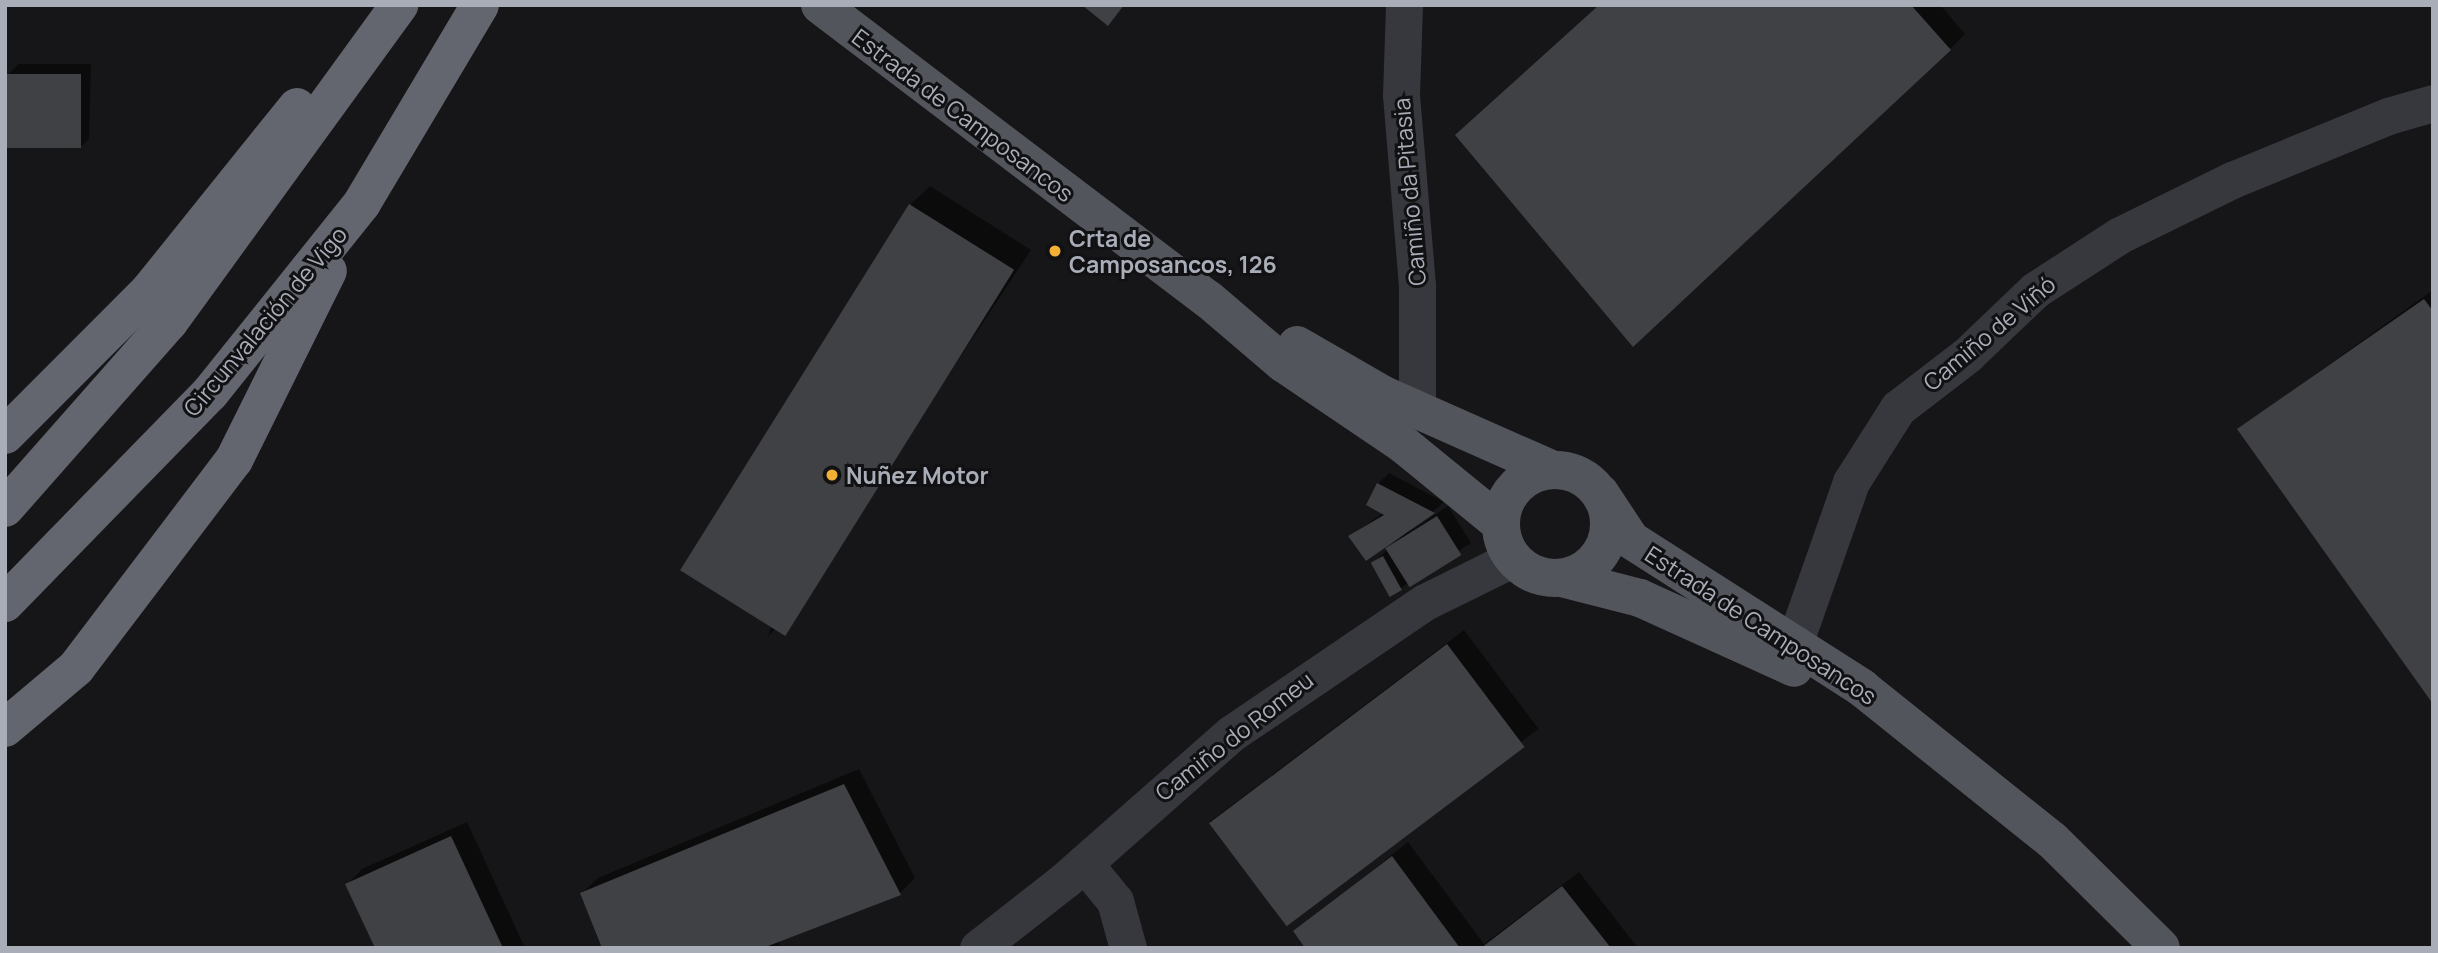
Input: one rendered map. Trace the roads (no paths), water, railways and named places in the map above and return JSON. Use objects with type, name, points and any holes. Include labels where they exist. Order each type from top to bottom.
[{"type":"highway","name":"Circunvalación de Vigo","points":[[5,603],[210,393],[362,203],[480,5]]},
{"type":"highway","points":[[5,435],[149,291],[332,63],[391,18]]},
{"type":"highway","points":[[5,508],[169,322],[391,18]]},
{"type":"highway","points":[[5,728],[76,668],[234,460],[362,203]]},
{"type":"main road","name":"Estrada de Camposancos","points":[[820,5],[1208,299],[1283,363],[1404,445],[1508,541],[1527,570],[1640,598],[1786,663],[1933,748]]},
{"type":"main road","name":"Estrada de Camposancos","points":[[1208,299],[1418,394],[1552,470],[1587,480],[1600,494],[1631,540],[1862,688],[1933,748],[2052,840],[2161,948]]},
{"type":"main road","points":[[1508,541],[1507,500],[1522,481],[1552,470]]},
{"type":"main road","points":[[1562,578],[1594,562],[1605,547],[1609,529],[1600,494]]},
{"type":"street","name":"Camiño da Pitasia","points":[[1404,5],[1401,95],[1418,286],[1418,394]]},
{"type":"street","name":"Camiño de Viñó","points":[[1794,644],[1851,482],[1898,408],[1967,355],[2035,290],[2120,236],[2232,180],[2388,116],[2433,103]]},
{"type":"street","name":"Camiño do Romeu","points":[[978,948],[1083,863],[1232,733],[1335,660],[1425,603],[1508,541]]},
{"type":"street","points":[[1083,863],[1115,901],[1128,948]]},
{"type":"place","name":"Crta de Camposancos, 126","points":[[1055,251]]},
{"type":"place","name":"Nuñez Motor","points":[[832,475]]}]
